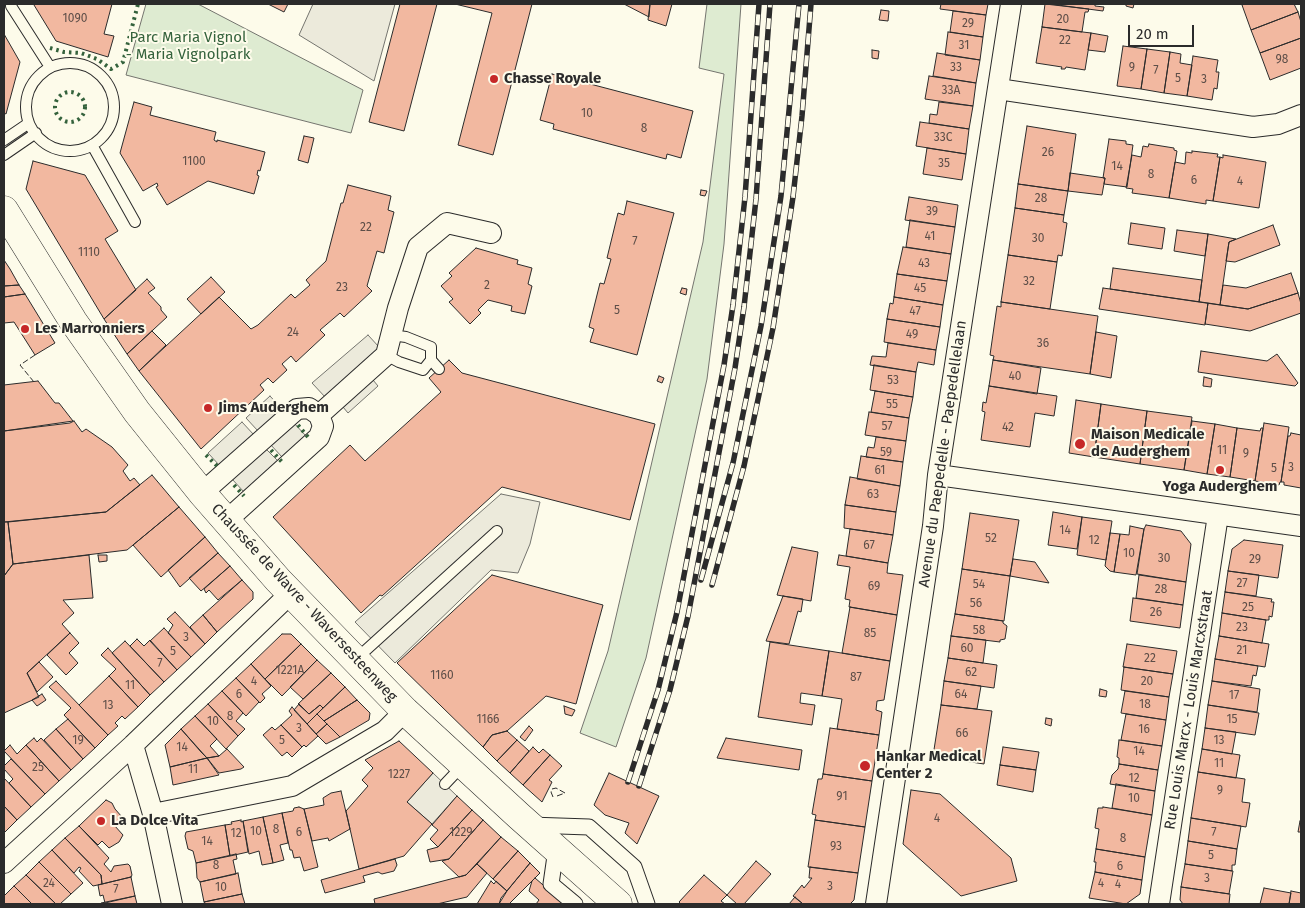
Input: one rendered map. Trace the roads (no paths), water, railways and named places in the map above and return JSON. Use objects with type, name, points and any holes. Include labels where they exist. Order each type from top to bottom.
[{"type":"main road","name":"Chaussée de Wavre - Waversesteenweg","points":[[4,210],[49,284],[137,412],[226,521],[291,593],[406,711],[463,765],[618,904]]},
{"type":"street","name":"Avenue du Paepedelle - Paepedellelaan","points":[[876,904],[933,526],[938,476],[1011,4]]},
{"type":"street","points":[[998,89],[1253,127],[1278,124],[1301,115]]},
{"type":"street","points":[[319,415],[386,354],[418,247],[447,223],[491,233]]},
{"type":"street","points":[[202,493],[297,409],[309,408],[319,415],[323,426],[320,437],[226,521]]},
{"type":"street","points":[[938,476],[1301,526]]},
{"type":"street","name":"Rue Louis Marcx - Louis Marcxstraat","points":[[1159,904],[1218,515]]},
{"type":"street","points":[[4,863],[134,745],[291,593]]},
{"type":"street","points":[[153,814],[292,786],[385,731],[406,711]]},
{"type":"street","points":[[134,745],[153,814],[172,904]]},
{"type":"street","points":[[529,825],[589,827],[634,867],[647,904]]},
{"type":"street","points":[[556,849],[551,884],[575,904]]},
{"type":"lane","points":[[11,6],[50,67]]},
{"type":"lane","points":[[63,63],[77,63],[90,68],[102,76],[110,87],[114,100],[114,113],[110,126],[92,145],[68,150],[56,148],[45,142],[29,123],[27,97],[32,85],[50,67],[63,63]]},
{"type":"lane","points":[[4,140],[29,123]]},
{"type":"lane","points":[[4,155],[36,133]]},
{"type":"lane","points":[[92,145],[135,222]]},
{"type":"lane","points":[[391,335],[406,337],[430,347],[431,360],[439,369]]},
{"type":"lane","points":[[386,354],[399,362],[423,370],[431,360]]},
{"type":"lane","points":[[355,660],[497,531]]},
{"type":"lane","points":[[445,784],[463,765]]},
{"type":"railway","points":[[628,782],[658,690],[677,612],[724,365],[745,197],[759,4]]},
{"type":"railway","points":[[639,786],[670,690],[688,616],[735,368],[756,199],[770,4]]},
{"type":"railway","points":[[701,580],[733,463],[761,326],[781,196],[799,4]]},
{"type":"railway","points":[[712,585],[744,466],[773,328],[793,197],[811,4]]},
{"type":"place","name":"Chasse Royale","points":[[494,79]]},
{"type":"place","name":"Les Marronniers","points":[[25,329]]},
{"type":"place","name":"Jims Auderghem","points":[[208,408]]},
{"type":"place","name":"Maison Medicale de Auderghem","points":[[1080,444]]},
{"type":"place","name":"Yoga Auderghem","points":[[1220,470]]},
{"type":"place","name":"Hankar Medical Center 2","points":[[865,766]]},
{"type":"place","name":"La Dolce Vita","points":[[101,821]]},
{"type":"park label","name":"Parc Maria Vignol - Maria Vignolpark","points":[[188,46]]}]
